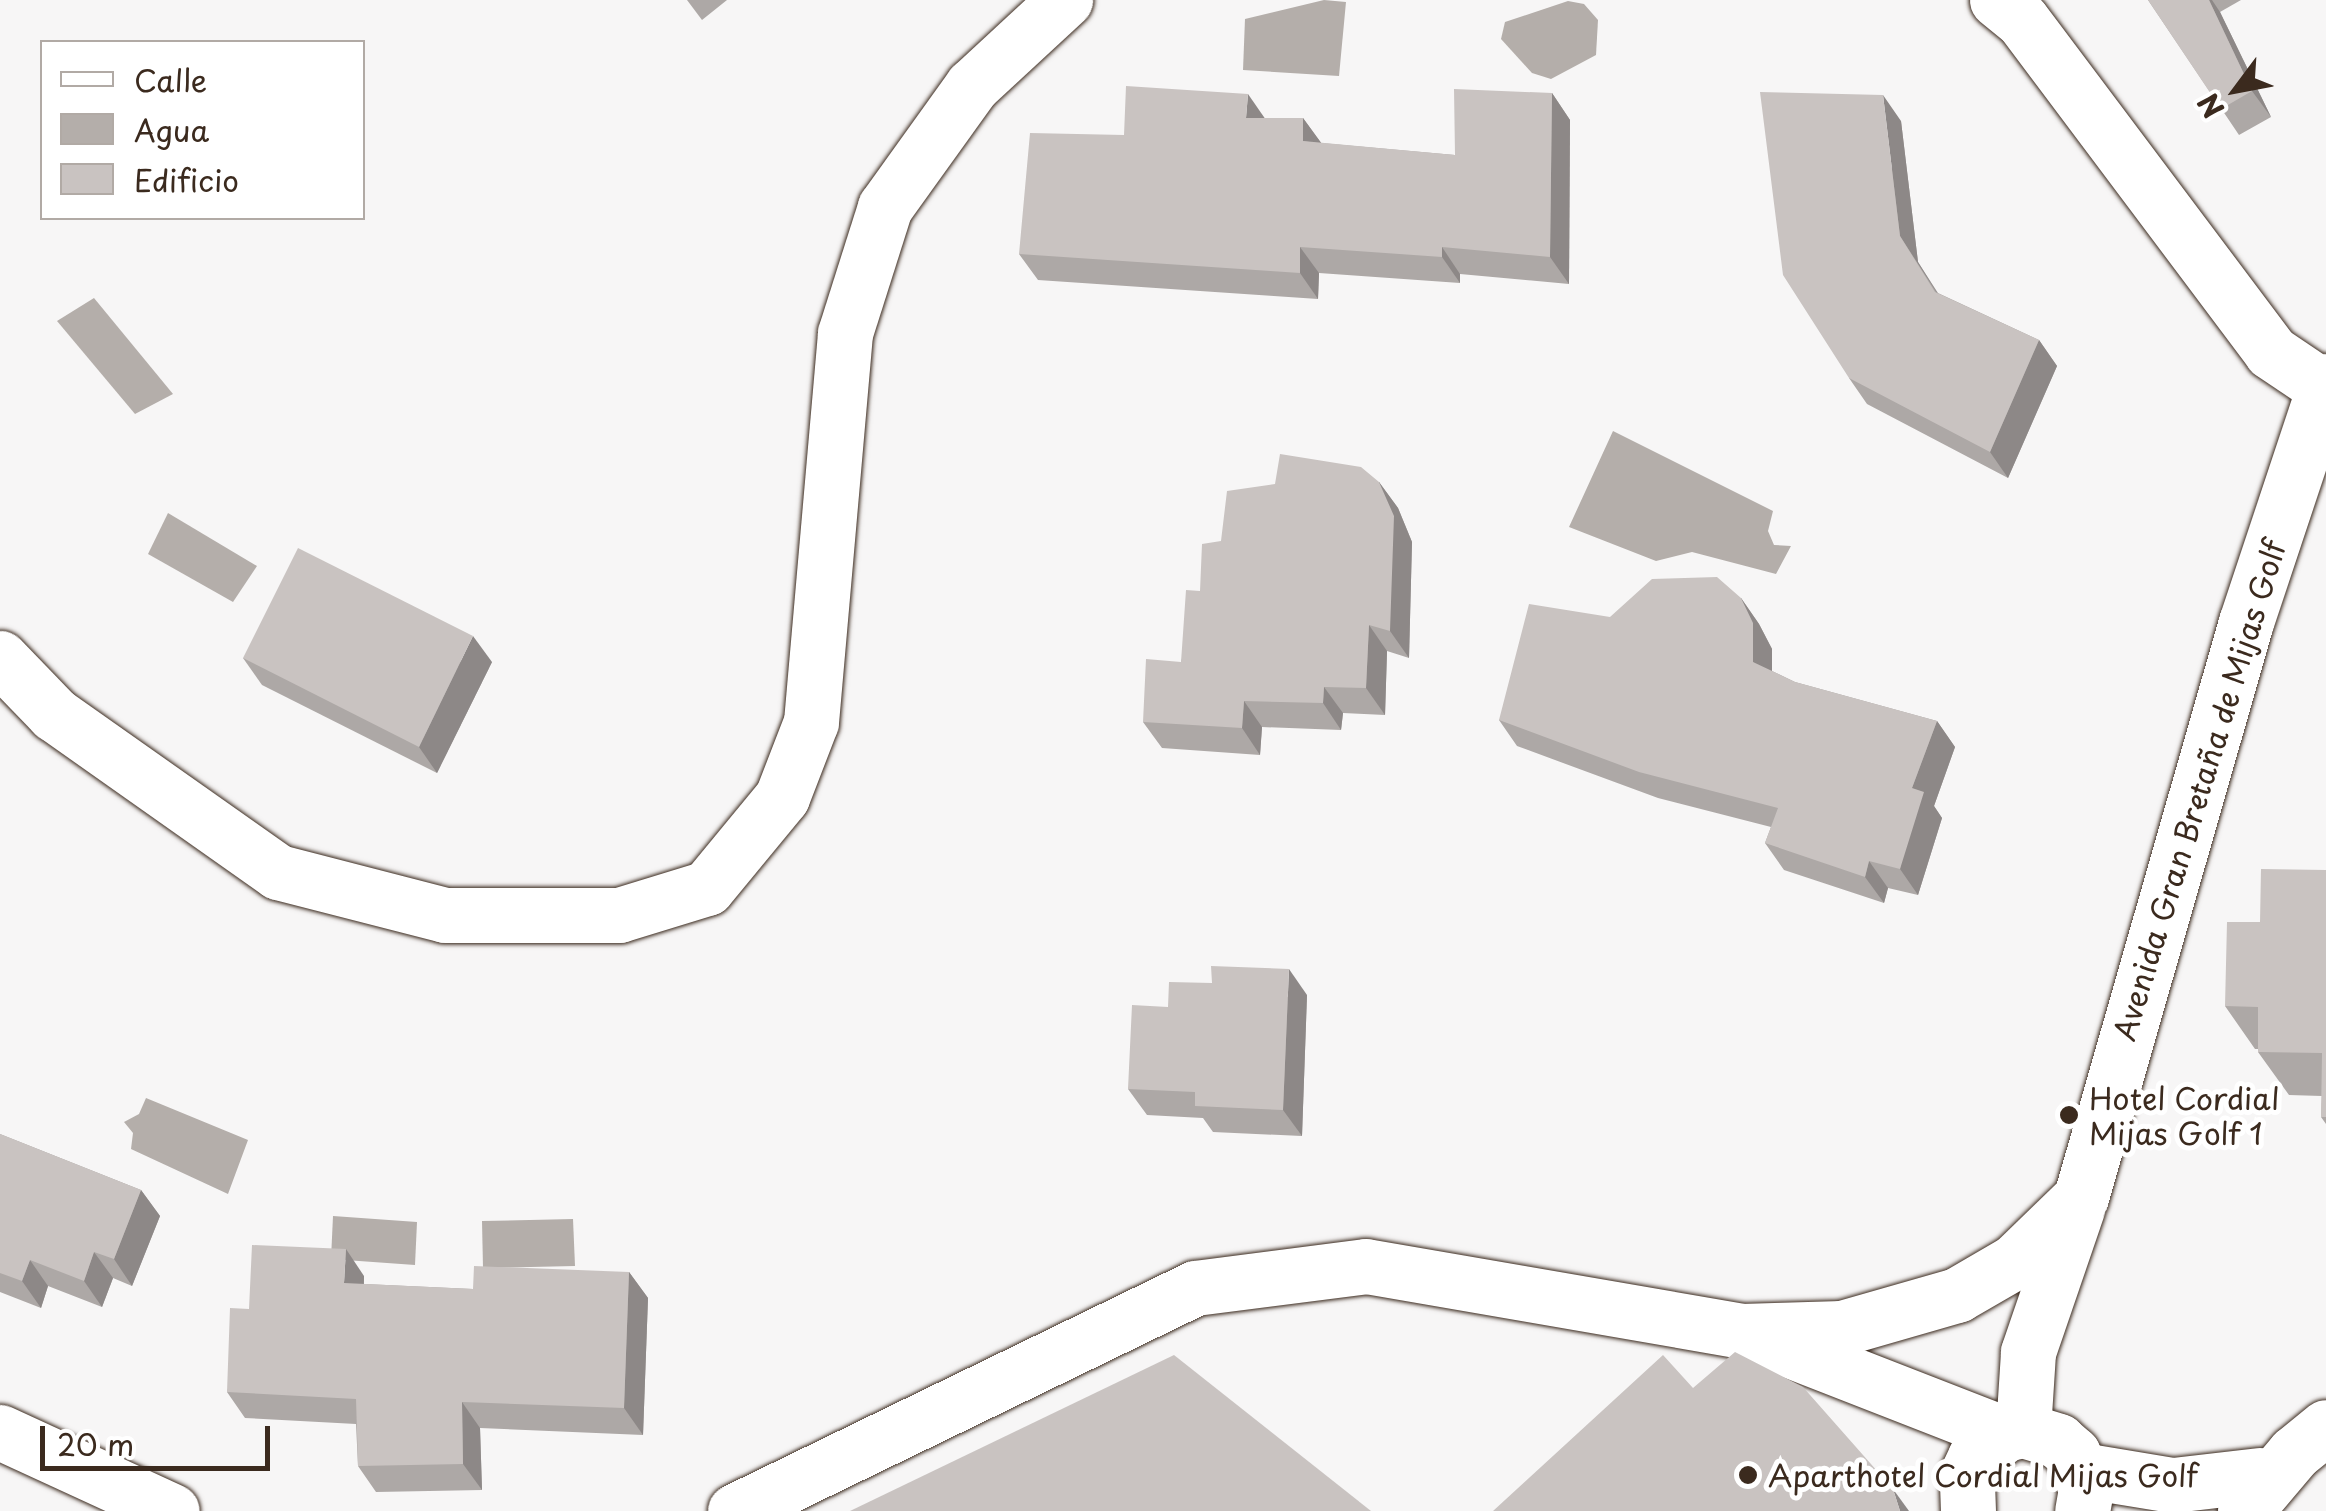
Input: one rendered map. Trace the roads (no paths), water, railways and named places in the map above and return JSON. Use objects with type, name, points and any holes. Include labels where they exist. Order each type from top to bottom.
[{"type":"street","points":[[0,658],[54,714],[278,872],[445,915],[619,914],[706,888],[782,797],[811,722],[845,334],[886,208],[972,86],[1065,0]]},
{"type":"street","points":[[1997,0],[2022,20],[2271,352],[2325,384]]},
{"type":"street","name":"Avenida Gran Bretaña de Mijas Golf","points":[[735,1511],[1194,1288],[1366,1266],[1741,1331],[1842,1328],[1957,1295],[2014,1262],[2081,1197],[2246,622],[2325,384]]},
{"type":"street","points":[[1968,1511],[1968,1474],[1975,1457],[2014,1432],[2028,1352],[2081,1197]]},
{"type":"street","points":[[1741,1331],[2014,1432],[2058,1441],[2082,1491],[2173,1485],[2281,1467]]},
{"type":"street","points":[[0,1432],[172,1511]]},
{"type":"street","points":[[2212,1511],[2281,1467]]},
{"type":"water","points":[[1324,0],[1346,2],[1339,76],[1243,70],[1245,19]]},
{"type":"water","points":[[1568,1],[1584,4],[1598,20],[1596,55],[1551,79],[1532,73],[1501,39],[1505,22]]},
{"type":"water","points":[[94,298],[173,394],[135,414],[57,321]]},
{"type":"water","points":[[1613,431],[1773,511],[1768,531],[1774,545],[1791,546],[1776,574],[1692,552],[1656,561],[1569,527]]},
{"type":"water","points":[[168,513],[257,566],[233,602],[148,554]]},
{"type":"water","points":[[146,1098],[248,1140],[228,1194],[131,1149],[133,1133],[124,1122],[139,1114]]},
{"type":"water","points":[[333,1216],[417,1222],[415,1265],[331,1259]]},
{"type":"water","points":[[573,1219],[575,1266],[483,1268],[482,1221]]},
{"type":"place","name":"Hotel Cordial Mijas Golf 1","points":[[2069,1115]]},
{"type":"place","name":"Aparthotel Cordial Mijas Golf","points":[[1748,1475]]}]
